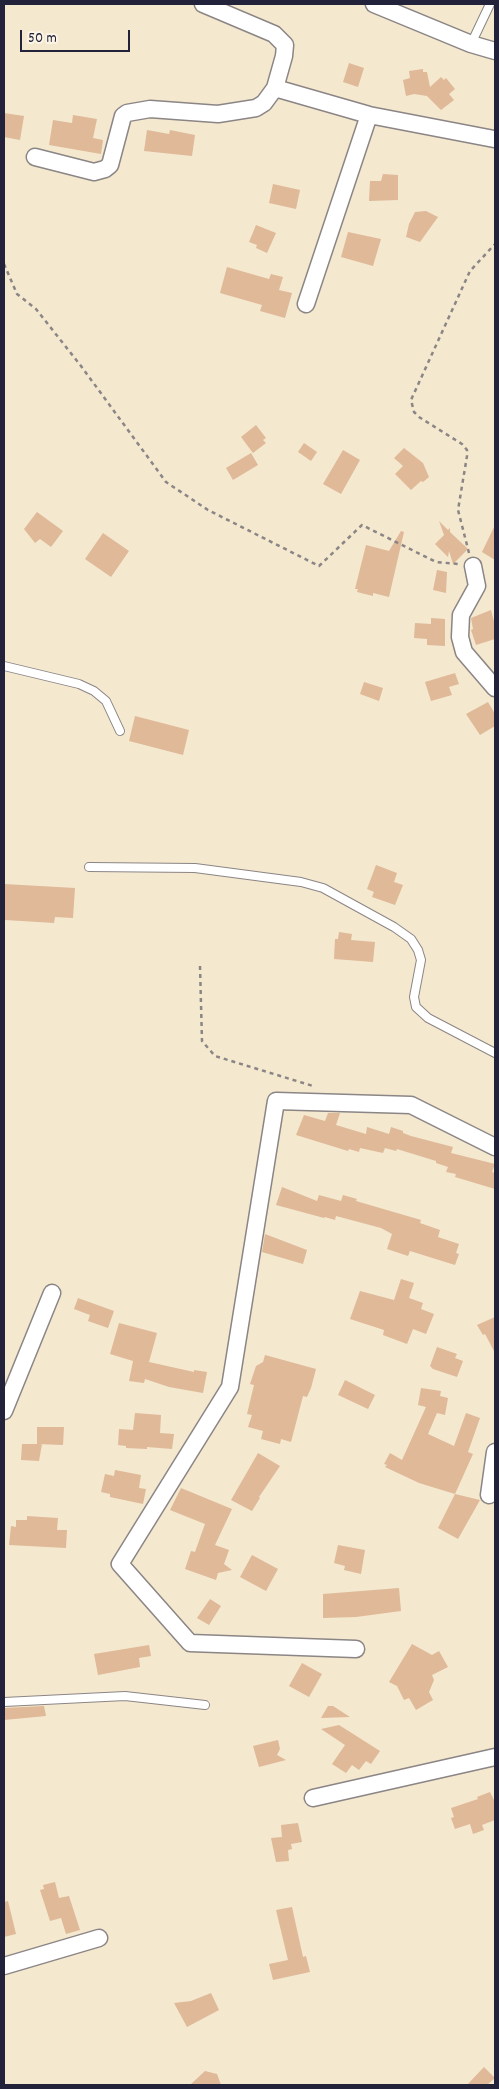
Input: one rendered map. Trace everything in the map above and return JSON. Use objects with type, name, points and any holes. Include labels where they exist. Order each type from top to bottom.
[{"type":"street","points":[[35,157],[94,172],[105,169],[110,165],[123,116],[127,113],[150,109],[218,114],[256,108],[264,103],[275,88],[285,46],[274,34],[203,4]]},
{"type":"street","points":[[374,4],[471,44],[495,51]]},
{"type":"street","points":[[275,88],[369,115],[494,139]]},
{"type":"street","points":[[306,304],[369,115]]},
{"type":"street","points":[[472,566],[477,586],[461,615],[460,637],[464,652],[495,688]]},
{"type":"street","points":[[356,1649],[190,1643],[120,1564],[230,1387],[276,1101],[411,1105],[495,1147]]},
{"type":"street","points":[[4,1411],[52,1293]]},
{"type":"street","points":[[489,1495],[495,1452]]},
{"type":"street","points":[[313,1798],[495,1757]]},
{"type":"street","points":[[4,1966],[99,1938]]},
{"type":"lane","points":[[471,44],[490,4]]},
{"type":"lane","points":[[4,666],[79,684],[94,691],[106,701],[120,731]]},
{"type":"lane","points":[[89,866],[195,868],[301,882],[323,888],[394,927],[410,939],[418,950],[421,960],[414,997],[416,1007],[428,1018],[495,1054]]},
{"type":"lane","points":[[4,1702],[125,1696],[205,1706]]},
{"type":"path","points":[[4,264],[17,294],[36,309],[81,366],[166,482],[208,510],[319,566],[362,525],[436,562],[472,566],[458,510],[468,456],[467,450],[462,444],[418,417],[414,412],[411,400],[470,271],[495,244]]},
{"type":"path","points":[[200,966],[202,1041],[215,1056],[318,1087]]},
{"type":"building","points":[[349,63],[364,68],[358,87],[343,82]]},
{"type":"building","points":[[423,69],[423,72],[427,72],[430,87],[441,77],[444,80],[446,78],[455,89],[449,94],[454,100],[441,110],[427,96],[414,94],[406,96],[403,80],[410,78],[409,71]]},
{"type":"building","points":[[4,113],[24,116],[20,140],[4,137]]},
{"type":"building","points":[[73,115],[97,119],[93,138],[103,140],[101,154],[49,145],[53,120],[72,123]]},
{"type":"building","points":[[147,130],[169,134],[170,130],[195,135],[192,156],[144,151]]},
{"type":"building","points":[[383,174],[398,175],[398,200],[369,201],[370,181],[381,181]]},
{"type":"building","points":[[273,184],[300,190],[296,209],[269,203]]},
{"type":"building","points":[[426,211],[438,217],[420,242],[406,237],[409,224],[415,212]]},
{"type":"building","points":[[256,225],[276,233],[267,253],[256,248],[257,245],[249,242]]},
{"type":"building","points":[[348,232],[381,239],[373,266],[341,257]]},
{"type":"building","points":[[227,267],[269,279],[271,274],[283,277],[279,290],[292,293],[285,318],[260,311],[262,305],[220,293]]},
{"type":"building","points":[[256,425],[266,438],[263,440],[266,443],[253,453],[241,437]]},
{"type":"building","points":[[304,443],[317,452],[311,461],[298,452]]},
{"type":"building","points":[[404,448],[423,463],[429,477],[411,490],[395,474],[403,466],[394,458]]},
{"type":"building","points":[[343,450],[360,460],[341,494],[323,484]]},
{"type":"building","points":[[251,453],[258,465],[233,480],[226,468]]},
{"type":"building","points":[[37,512],[63,531],[51,547],[40,539],[35,543],[24,529]]},
{"type":"building","points":[[439,521],[448,530],[450,528],[450,532],[468,549],[453,564],[449,551],[448,557],[435,544],[444,535]]},
{"type":"building","points":[[495,525],[495,560],[482,552]]},
{"type":"building","points":[[401,531],[404,532],[389,597],[357,592],[358,589],[355,589],[366,545],[389,551]]},
{"type":"building","points":[[103,533],[129,551],[111,577],[85,559]]},
{"type":"building","points":[[437,570],[447,572],[446,593],[433,590]]},
{"type":"building","points":[[491,610],[495,625],[495,639],[476,645],[471,630],[473,629],[471,618]]},
{"type":"building","points":[[431,618],[445,619],[445,646],[427,645],[427,639],[414,638],[415,623],[431,624]]},
{"type":"building","points":[[455,673],[459,684],[449,687],[452,695],[431,701],[425,682]]},
{"type":"building","points":[[364,682],[383,688],[379,701],[360,694]]},
{"type":"building","points":[[488,702],[495,714],[495,726],[480,735],[466,714]]},
{"type":"building","points":[[135,716],[189,730],[183,755],[129,741]]},
{"type":"building","points":[[376,865],[397,873],[394,882],[403,885],[395,905],[372,897],[374,892],[367,889]]},
{"type":"building","points":[[4,884],[75,888],[73,918],[55,917],[54,923],[5,920]]},
{"type":"building","points":[[339,932],[352,934],[351,940],[375,942],[373,962],[334,959],[335,939],[338,939]]},
{"type":"building","points":[[328,1113],[340,1113],[336,1125],[366,1134],[367,1127],[389,1134],[391,1127],[411,1136],[453,1147],[451,1153],[495,1164],[492,1172],[495,1173],[495,1189],[455,1177],[456,1174],[446,1172],[448,1167],[436,1163],[436,1161],[397,1149],[396,1151],[385,1148],[383,1153],[360,1148],[359,1152],[349,1149],[348,1151],[296,1135],[304,1115],[325,1121]]},
{"type":"building","points":[[282,1187],[317,1201],[319,1195],[341,1201],[343,1195],[357,1199],[356,1201],[421,1220],[420,1223],[440,1230],[438,1237],[459,1244],[456,1253],[459,1254],[455,1265],[410,1251],[408,1256],[387,1249],[392,1234],[381,1228],[336,1216],[335,1220],[324,1218],[276,1205]]},
{"type":"building","points":[[265,1234],[307,1250],[303,1264],[262,1252]]},
{"type":"building","points":[[401,1279],[414,1283],[409,1298],[423,1303],[421,1309],[434,1314],[426,1334],[413,1329],[407,1344],[383,1335],[384,1330],[350,1319],[360,1291],[394,1300]]},
{"type":"building","points":[[78,1298],[114,1311],[108,1328],[88,1321],[90,1315],[74,1309]]},
{"type":"building","points":[[495,1317],[495,1353],[485,1334],[483,1335],[477,1325]]},
{"type":"building","points":[[119,1323],[157,1333],[149,1362],[194,1372],[194,1370],[207,1372],[203,1393],[169,1387],[145,1379],[144,1383],[129,1381],[133,1361],[110,1354]]},
{"type":"building","points":[[437,1347],[457,1354],[455,1358],[463,1361],[457,1377],[433,1369],[430,1366]]},
{"type":"building","points":[[265,1355],[316,1369],[307,1397],[303,1396],[291,1442],[281,1439],[280,1444],[261,1439],[263,1431],[248,1427],[252,1415],[247,1414],[254,1385],[250,1384],[256,1366],[263,1362]]},
{"type":"building","points":[[345,1380],[375,1395],[368,1409],[338,1395]]},
{"type":"building","points":[[421,1388],[441,1391],[440,1396],[448,1398],[445,1415],[437,1413],[428,1434],[454,1446],[466,1413],[480,1418],[468,1452],[473,1454],[455,1494],[419,1483],[385,1467],[387,1465],[384,1464],[390,1453],[402,1460],[426,1407],[418,1405]]},
{"type":"building","points":[[135,1413],[161,1415],[160,1433],[174,1434],[172,1449],[126,1448],[126,1446],[118,1445],[119,1429],[133,1430]]},
{"type":"building","points":[[37,1427],[64,1427],[63,1445],[37,1444]]},
{"type":"building","points":[[22,1444],[42,1444],[39,1461],[21,1460]]},
{"type":"building","points":[[258,1453],[280,1466],[252,1511],[231,1500]]},
{"type":"building","points":[[115,1470],[141,1475],[139,1488],[146,1489],[143,1504],[110,1497],[110,1494],[101,1492],[105,1474],[114,1476]]},
{"type":"building","points":[[181,1488],[232,1509],[215,1545],[229,1550],[224,1564],[232,1570],[218,1573],[216,1580],[185,1569],[191,1551],[195,1552],[205,1524],[170,1510]]},
{"type":"building","points":[[455,1494],[480,1500],[458,1539],[438,1528]]},
{"type":"building","points":[[27,1516],[58,1518],[57,1530],[67,1530],[66,1548],[9,1545],[11,1526],[16,1527],[16,1520],[27,1520]]},
{"type":"building","points":[[338,1545],[365,1550],[361,1574],[344,1570],[345,1566],[334,1563]]},
{"type":"building","points":[[252,1555],[278,1569],[266,1591],[240,1577]]},
{"type":"building","points":[[399,1588],[401,1611],[356,1617],[323,1618],[323,1594]]},
{"type":"building","points":[[210,1599],[221,1606],[209,1625],[197,1618]]},
{"type":"building","points":[[412,1644],[432,1655],[439,1651],[448,1667],[432,1675],[434,1680],[429,1692],[433,1700],[416,1710],[409,1698],[404,1700],[397,1686],[389,1682]]},
{"type":"building","points":[[149,1645],[151,1656],[139,1658],[140,1667],[98,1675],[94,1654]]},
{"type":"building","points":[[302,1663],[322,1674],[309,1697],[289,1686]]},
{"type":"building","points":[[44,1706],[46,1716],[4,1720],[4,1708]]},
{"type":"building","points":[[328,1706],[333,1706],[350,1717],[321,1718]]},
{"type":"building","points":[[339,1725],[380,1751],[371,1764],[366,1761],[359,1770],[352,1765],[346,1773],[332,1764],[345,1745],[321,1729]]},
{"type":"building","points":[[278,1740],[280,1749],[277,1755],[286,1760],[259,1767],[253,1746]]},
{"type":"building","points":[[490,1792],[495,1802],[495,1820],[482,1825],[484,1830],[473,1834],[470,1824],[455,1829],[451,1818],[454,1817],[451,1808],[478,1799],[477,1797]]},
{"type":"building","points":[[298,1823],[302,1842],[291,1844],[292,1849],[288,1850],[289,1861],[276,1862],[271,1838],[282,1837],[281,1825]]},
{"type":"building","points":[[55,1882],[59,1898],[69,1896],[80,1930],[66,1934],[61,1918],[50,1921],[40,1890],[44,1889],[43,1885]]},
{"type":"building","points":[[8,1901],[16,1934],[4,1937],[4,1902]]},
{"type":"building","points":[[292,1907],[303,1957],[306,1956],[310,1972],[273,1980],[269,1964],[288,1960],[276,1910]]},
{"type":"building","points":[[211,1993],[219,2010],[187,2027],[174,2003],[191,2001]]},
{"type":"building","points":[[484,2067],[495,2078],[487,2085],[467,2085]]},
{"type":"building","points":[[205,2071],[217,2074],[221,2085],[190,2085]]}]
